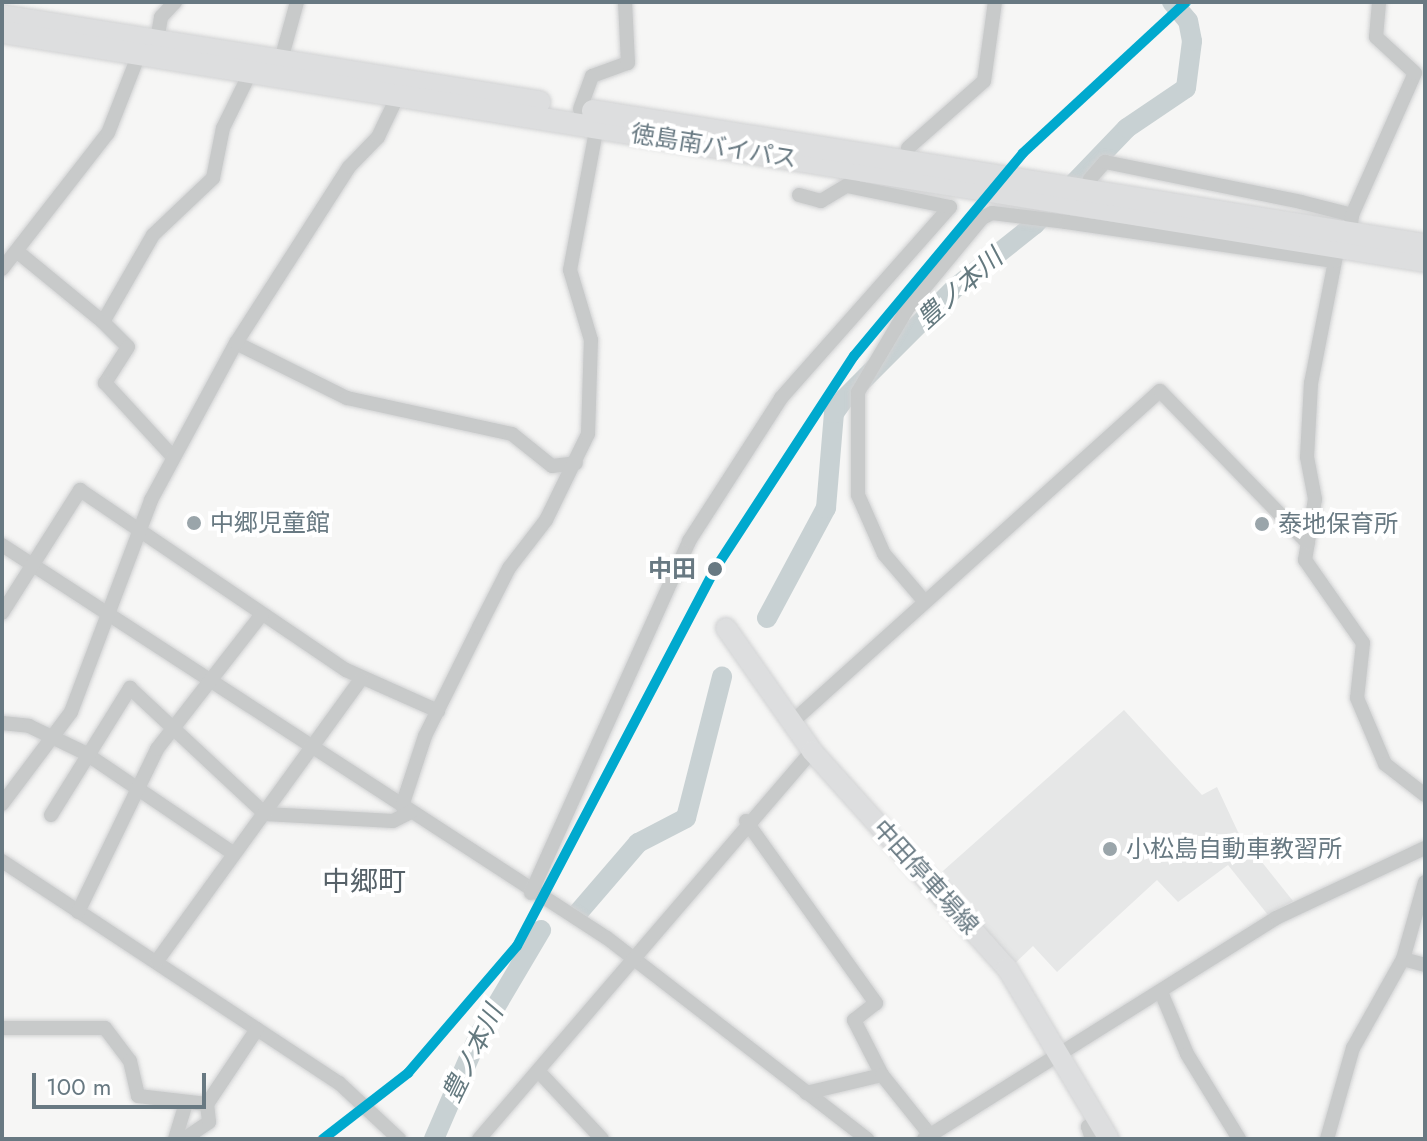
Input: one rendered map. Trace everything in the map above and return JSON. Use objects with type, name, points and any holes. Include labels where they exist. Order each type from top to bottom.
[{"type":"highway","name":"徳島南バイパス","points":[[2,16],[39,29],[400,88],[597,126],[988,184]]},
{"type":"highway","name":"徳島南バイパス","points":[[2,32],[39,29]]},
{"type":"highway","name":"徳島南バイパス","points":[[254,65],[281,60],[400,88],[580,109],[1023,190],[1343,239],[1425,245]]},
{"type":"highway","name":"徳島南バイパス","points":[[1343,239],[1425,261]]},
{"type":"main road","name":"中田停車場線","points":[[726,628],[812,751],[1007,968],[1060,1055],[1095,1130],[1109,1139]]},
{"type":"street","points":[[2,269],[19,253],[108,133],[161,17],[175,2]]},
{"type":"street","points":[[281,60],[297,2]]},
{"type":"street","points":[[580,109],[592,76],[628,63],[625,2]]},
{"type":"street","points":[[908,148],[984,81],[995,2]]},
{"type":"street","points":[[1379,2],[1376,37],[1415,73],[1343,239],[1311,383],[1307,457],[1315,499],[1307,570],[1363,643],[1357,698],[1385,764],[1425,795]]},
{"type":"street","points":[[103,322],[153,235],[213,178],[223,128],[254,65]]},
{"type":"street","points":[[2,804],[57,739],[139,532],[173,457],[236,343],[349,167],[378,137],[400,88]]},
{"type":"street","points":[[51,815],[85,753],[130,688],[265,814],[393,821],[406,809],[438,711],[509,568],[533,541],[576,463],[588,434],[591,340],[570,270],[597,126]]},
{"type":"street","points":[[1090,179],[1105,162],[1343,239]]},
{"type":"street","points":[[531,893],[689,541],[781,398],[950,207],[852,183],[805,197]]},
{"type":"street","points":[[925,602],[878,545],[858,495],[862,376],[982,218],[992,213],[1343,239]]},
{"type":"street","points":[[19,253],[103,322],[128,347],[105,383],[173,457]]},
{"type":"street","points":[[236,343],[347,398],[512,434],[552,466],[576,463]]},
{"type":"street","points":[[791,723],[1160,391],[1308,543]]},
{"type":"street","points":[[2,613],[80,490],[361,679],[438,711]]},
{"type":"street","points":[[2,545],[107,617],[633,957],[867,1139]]},
{"type":"street","points":[[78,912],[138,785],[175,728],[213,683],[262,614]]},
{"type":"street","points":[[157,961],[314,750],[361,679]]},
{"type":"street","points":[[2,723],[57,739],[85,753],[138,785],[234,854]]},
{"type":"street","points":[[479,1139],[541,1074],[746,821],[812,751]]},
{"type":"street","points":[[746,821],[876,1003],[854,1020],[882,1075],[927,1137],[1276,918],[1425,848]]},
{"type":"street","points":[[2,861],[339,1083],[399,1139]]},
{"type":"street","points":[[1327,1139],[1353,1048],[1403,959],[1425,882]]},
{"type":"street","points":[[1403,959],[1425,965]]},
{"type":"street","points":[[1161,992],[1187,1054],[1239,1139]]},
{"type":"street","points":[[2,1028],[105,1028],[130,1061],[138,1096],[186,1104],[207,1104]]},
{"type":"street","points":[[184,1139],[209,1122],[207,1104],[257,1029]]},
{"type":"street","points":[[541,1074],[602,1139]]},
{"type":"street","points":[[806,1093],[882,1075]]},
{"type":"street","points":[[175,1139],[186,1104]]},
{"type":"shaded area","name":"小松島自動車教習所","points":[[1124,710],[1202,795],[1217,787],[1238,832],[1293,901],[1268,915],[1228,865],[1178,902],[1157,880],[1057,972],[1033,946],[1012,966],[935,878]]},
{"type":"waterway","name":"豊ノ本川","points":[[767,618],[826,508],[834,413],[844,399],[956,287],[1034,225],[1127,128],[1186,88],[1192,41],[1188,21],[1172,2]]},
{"type":"waterway","name":"豊ノ本川","points":[[577,914],[638,843],[686,818],[722,677]]},
{"type":"waterway","name":"豊ノ本川","points":[[434,1139],[479,1035],[541,930]]},
{"type":"transit line","points":[[323,1139],[408,1073],[517,946],[715,569],[854,356],[1023,153],[1186,2]]},
{"type":"place","name":"中郷児童館","points":[[194,523]]},
{"type":"place","name":"泰地保育所","points":[[1262,524]]},
{"type":"place","name":"中田","points":[[715,569]]},
{"type":"place","name":"小松島自動車教習所","points":[[1110,849]]},
{"type":"district","name":"中郷町","points":[[364,882]]}]
